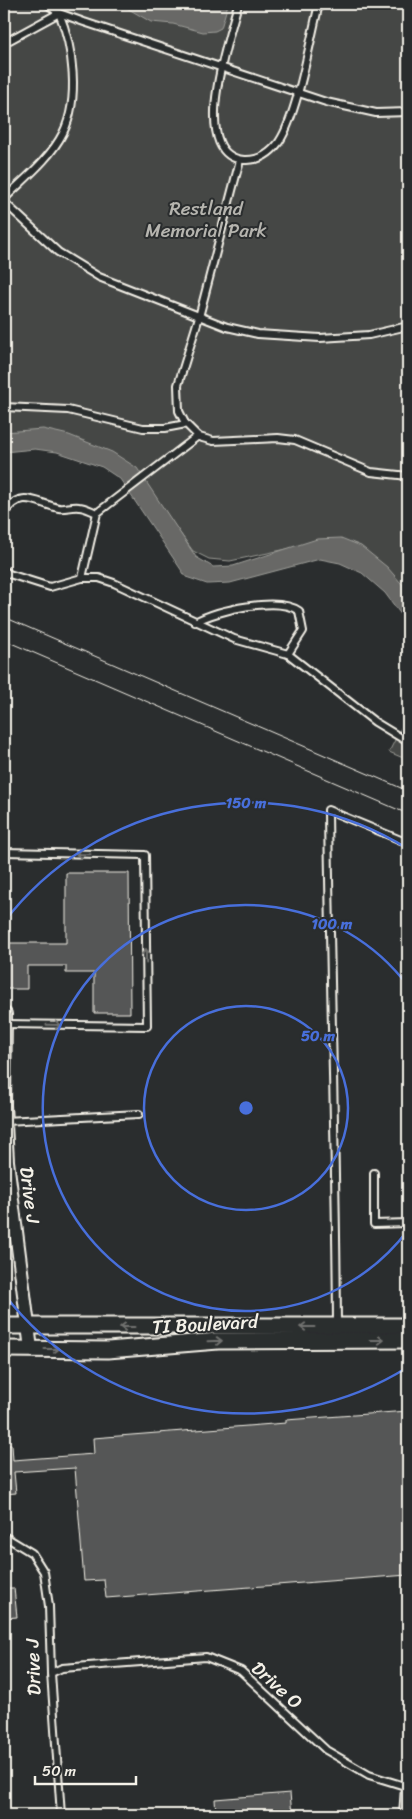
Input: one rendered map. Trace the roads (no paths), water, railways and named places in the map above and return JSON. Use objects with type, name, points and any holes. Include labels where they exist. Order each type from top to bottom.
[{"type":"street","name":"Drive J","points":[[5,1017],[4,1105],[7,1161],[31,1349]]},
{"type":"street","name":"TI Boulevard","points":[[4,1326],[408,1326]]},
{"type":"street","name":"TI Boulevard","points":[[4,1349],[108,1350],[218,1341],[408,1340]]},
{"type":"lane","points":[[47,4],[59,13],[297,92],[362,111],[391,114],[408,112]]},
{"type":"lane","points":[[238,4],[221,68],[214,129],[220,146],[232,158],[240,160],[257,159],[272,150],[285,129],[297,92],[319,4]]},
{"type":"lane","points":[[4,43],[59,13]]},
{"type":"lane","points":[[59,13],[71,49],[71,104],[67,121],[55,144],[4,201],[58,252],[93,274],[199,317],[227,327],[258,334],[320,338],[369,335],[408,326]]},
{"type":"lane","points":[[240,160],[199,317],[178,385],[179,411],[186,424],[198,436],[213,441],[228,442],[278,438],[295,440],[370,472],[408,476]]},
{"type":"lane","points":[[4,407],[68,410],[143,428],[165,428],[186,424]]},
{"type":"lane","points":[[82,578],[97,513],[198,436]]},
{"type":"lane","points":[[4,514],[7,509],[21,500],[34,498],[59,508],[78,507],[97,513]]},
{"type":"lane","points":[[4,570],[50,587],[82,578],[99,578],[164,605],[195,622],[234,639],[288,654],[375,722],[408,742]]},
{"type":"lane","points":[[195,622],[209,614],[246,607],[291,606],[299,611],[302,631],[288,654]]},
{"type":"lane","points":[[337,1327],[336,1157],[330,1015],[328,810],[408,843]]},
{"type":"lane","points":[[4,852],[144,855],[147,1026],[5,1017]]},
{"type":"lane","points":[[5,1121],[139,1114]]},
{"type":"lane","points":[[374,1173],[374,1224],[408,1223]]},
{"type":"lane","name":"Drive J","points":[[4,1536],[32,1553],[44,1572],[49,1606],[51,1673],[61,1815]]},
{"type":"lane","name":"Drive O","points":[[51,1673],[62,1668],[206,1656],[241,1671],[326,1750],[369,1775],[407,1787]]},
{"type":"lane","points":[[403,1815],[407,1787]]},
{"type":"tram line","points":[[4,617],[408,791]]},
{"type":"tram line","points":[[4,640],[408,814]]},
{"type":"park label","name":"Restland Memorial Park","points":[[206,219]]}]
